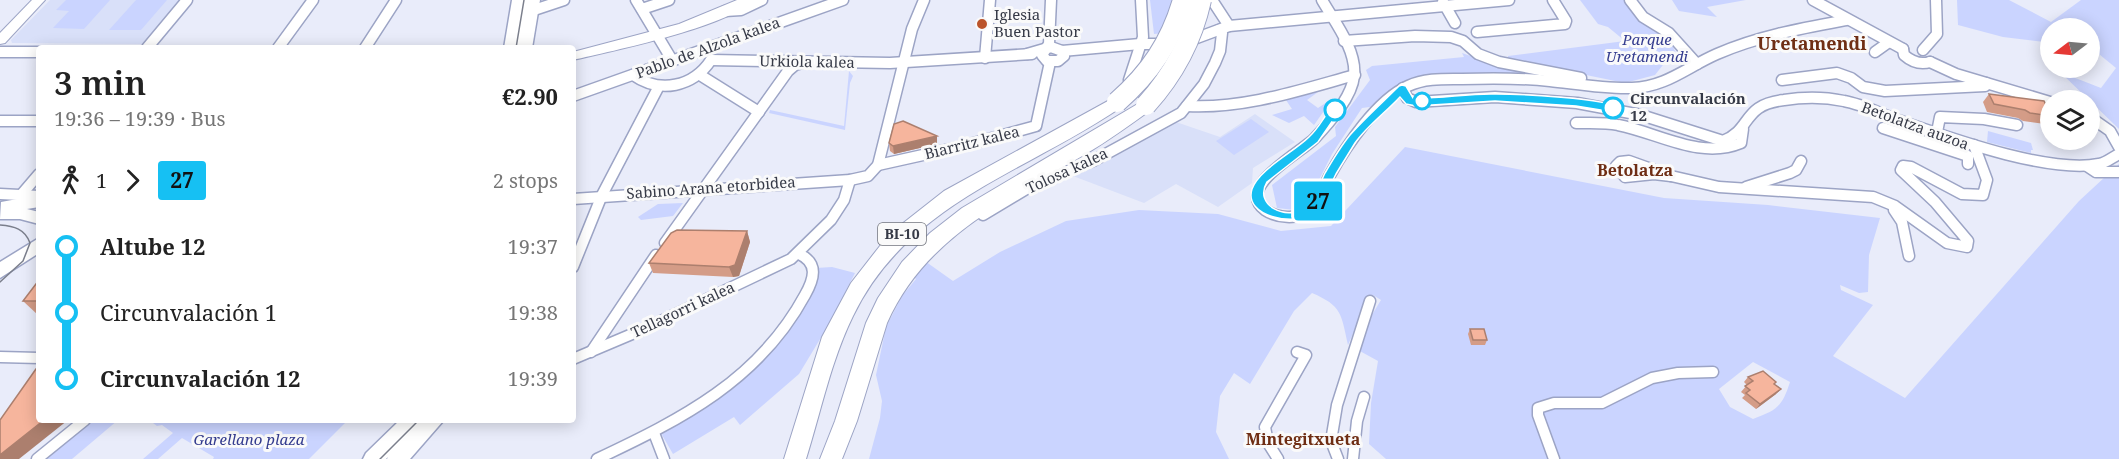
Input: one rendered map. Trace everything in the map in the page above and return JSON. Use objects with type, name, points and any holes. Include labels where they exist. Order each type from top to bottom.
[{"type":"highway","name":"BI-10","points":[[795,459],[832,339],[852,298],[882,255],[917,220],[962,190],[1073,131],[1117,102],[1146,75],[1166,48],[1175,29],[1183,0]]},
{"type":"highway","name":"BI-10","points":[[831,459],[872,336],[885,305],[902,275],[922,251],[974,208],[1110,132],[1146,105],[1168,81],[1184,56],[1196,26],[1202,0]]},
{"type":"main road","points":[[512,45],[519,0]]},
{"type":"main road","points":[[523,45],[532,6]]},
{"type":"main road","points":[[0,206],[36,201]]},
{"type":"main road","points":[[0,213],[20,213],[36,217]]},
{"type":"main road","points":[[0,264],[36,239]]},
{"type":"main road","points":[[0,272],[36,246]]},
{"type":"main road","points":[[373,459],[410,423]]},
{"type":"main road","points":[[397,459],[432,423]]},
{"type":"street","points":[[0,40],[39,0]]},
{"type":"street","points":[[150,45],[188,0]]},
{"type":"street","points":[[280,45],[313,0]]},
{"type":"street","points":[[367,45],[396,0]]},
{"type":"street","points":[[532,6],[564,0]]},
{"type":"street","points":[[636,0],[672,60]]},
{"type":"street","points":[[642,9],[669,0]]},
{"type":"street","points":[[576,55],[659,35],[735,4],[741,10],[762,0]]},
{"type":"street","name":"Pablo de Alzola kalea","points":[[576,95],[843,0]]},
{"type":"street","points":[[795,256],[841,205],[850,180],[868,176],[878,165],[912,29],[924,0]]},
{"type":"street","points":[[985,58],[990,0]]},
{"type":"street","name":"Biarritz kalea","points":[[878,165],[959,147],[1036,126],[1049,44],[1051,0]]},
{"type":"street","points":[[1130,80],[1143,37],[1141,0]]},
{"type":"street","points":[[1187,106],[1204,84],[1215,63],[1222,37],[1224,28],[1212,0]]},
{"type":"street","points":[[1322,0],[1344,42],[1354,75],[1350,90],[1314,139],[1263,179],[1257,189],[1257,198],[1263,207],[1284,217],[1308,212],[1315,205],[1330,174],[1353,138],[1402,88],[1442,79],[1581,78],[1499,62],[1478,54],[1458,39],[1444,36],[1437,40],[1376,44],[1355,45],[1344,42]]},
{"type":"street","points":[[1046,55],[1063,58],[1062,51],[1140,44],[1179,44],[1224,28],[1330,15],[1443,3],[1509,0]]},
{"type":"street","points":[[1477,32],[1560,24],[1566,21],[1552,0]]},
{"type":"street","points":[[1630,0],[1643,17],[1669,33],[1697,64]]},
{"type":"street","points":[[1813,0],[1903,49],[1911,47],[1923,50],[1930,56],[1930,62]]},
{"type":"street","points":[[1923,50],[1936,40],[1939,34],[1936,0]]},
{"type":"street","points":[[1443,3],[1455,23]]},
{"type":"street","points":[[1520,79],[1631,88],[1659,85],[1680,77],[1697,64],[1728,50],[1759,40],[1846,20]]},
{"type":"street","points":[[1875,52],[1889,42]]},
{"type":"street","points":[[633,75],[642,82],[659,86],[678,84],[700,75],[711,60],[709,53],[703,49]]},
{"type":"street","points":[[1903,49],[1904,55],[1911,61],[1930,62],[1956,74],[2040,99]]},
{"type":"street","points":[[0,52],[36,52]]},
{"type":"street","name":"Urkiola kalea","points":[[711,60],[903,62],[1027,54],[1046,55]]},
{"type":"street","points":[[781,61],[786,64],[788,71]]},
{"type":"street","points":[[591,352],[702,190],[788,71],[795,65],[806,62]]},
{"type":"street","points":[[1782,80],[1837,73],[1870,89],[1891,92],[1967,85],[1985,86],[1986,83]]},
{"type":"street","points":[[700,75],[759,112]]},
{"type":"street","points":[[1187,106],[1197,107],[1247,101],[1354,75]]},
{"type":"street","points":[[576,260],[602,195],[659,86]]},
{"type":"street","name":"Betolatza auzoa","points":[[1402,88],[1405,97],[1416,102],[1495,97],[1613,108],[1723,141],[1730,139],[1743,129],[1755,110],[1764,105],[1826,97],[1886,114],[1974,145],[1986,180],[1983,195],[1977,197],[1943,185],[1914,167],[1903,166],[1901,170],[1935,202],[1968,241],[1970,245],[1962,248],[1929,232],[1886,201],[1862,196],[1704,185],[1672,176]]},
{"type":"street","name":"Tolosa kalea","points":[[949,240],[968,225],[1033,185],[1093,161],[1181,113],[1187,106]]},
{"type":"street","name":"Betolatza auzoa","points":[[1886,114],[1880,132],[1903,135],[1968,156],[1968,164]]},
{"type":"street","points":[[1937,132],[1940,117],[1984,119],[2017,125]]},
{"type":"street","points":[[0,121],[36,121]]},
{"type":"street","points":[[1903,135],[1905,121]]},
{"type":"street","name":"Betolatza auzoa","points":[[1576,123],[1618,125],[1693,146],[1719,150],[1727,150],[1741,144],[1743,129]]},
{"type":"street","points":[[2100,124],[2110,131],[2119,147]]},
{"type":"street","points":[[1974,145],[2023,158],[2087,166],[2108,163],[2119,154]]},
{"type":"street","name":"Betolatza auzoa","points":[[1740,189],[1790,173],[1796,170],[1801,161]]},
{"type":"street","points":[[2087,166],[2096,171],[2119,172]]},
{"type":"street","points":[[21,195],[36,178]]},
{"type":"street","name":"Sabino Arana etorbidea","points":[[576,199],[602,195],[850,180]]},
{"type":"street","points":[[0,194],[36,196]]},
{"type":"street","points":[[1886,201],[1902,222],[1909,256]]},
{"type":"street","points":[[20,213],[36,212]]},
{"type":"street","points":[[597,459],[654,433],[714,396],[758,360],[793,318],[814,273],[808,258],[795,256]]},
{"type":"street","name":"Tellagorri kalea","points":[[576,358],[795,256]]},
{"type":"street","points":[[1338,459],[1331,441],[1336,405],[1370,301]]},
{"type":"street","points":[[1278,459],[1268,443],[1265,427],[1306,355],[1297,352]]},
{"type":"street","points":[[0,357],[36,358]]},
{"type":"street","points":[[1554,459],[1538,408],[1556,401],[1602,403],[1644,381],[1677,372],[1713,372]]},
{"type":"street","points":[[1353,459],[1357,421],[1364,397]]},
{"type":"street","points":[[37,459],[81,423]]},
{"type":"street","points":[[654,433],[663,459]]},
{"type":"shaded area","points":[[50,0],[180,0],[142,44],[12,43],[11,40]]},
{"type":"shaded area","points":[[1255,114],[1295,142],[1253,168],[1252,183],[1218,207],[1176,184],[1144,203],[1073,176],[1176,122],[1220,137]]},
{"type":"green space","points":[[66,0],[110,0],[84,29],[53,28],[69,11],[56,10]]},
{"type":"green space","points":[[136,0],[167,0],[141,30],[109,30]]},
{"type":"green space","points":[[1150,0],[1175,0],[1166,33],[1154,34]]},
{"type":"green space","name":"Parque Uretamendi","points":[[1580,0],[1627,0],[1666,33],[1679,59],[1670,56],[1655,75],[1625,83],[1508,59],[1508,56],[1625,41],[1608,27],[1598,24]]},
{"type":"green space","name":"Parque Uretamendi","points":[[1672,0],[1746,0],[1707,7],[1717,17],[1679,11]]},
{"type":"green space","points":[[1957,0],[2009,0],[2043,18],[2040,18],[2040,42],[2003,37],[1958,25]]},
{"type":"green space","points":[[2081,0],[2119,0],[2119,129],[2100,111],[2100,90],[2079,90],[2066,78],[2075,78],[2101,88],[2116,68],[2100,55],[2100,18],[2056,18]]},
{"type":"green space","points":[[1462,53],[1482,60],[1556,75],[1511,75],[1393,89],[1370,107],[1362,108],[1332,154],[1308,202],[1295,210],[1277,208],[1272,185],[1336,136],[1335,127],[1370,80],[1366,70],[1372,66],[1464,57]]},
{"type":"green space","points":[[849,71],[853,76],[850,83],[845,130],[769,113],[770,110],[844,126]]},
{"type":"green space","points":[[1318,92],[1307,100],[1318,108],[1333,98],[1314,125],[1304,116],[1289,123],[1272,115],[1292,109],[1286,100]]},
{"type":"green space","points":[[1251,119],[1269,132],[1234,155],[1216,141]]},
{"type":"green space","points":[[1988,131],[2031,143],[2033,150],[2031,153],[1987,142]]},
{"type":"green space","points":[[1405,147],[1664,198],[1768,205],[1880,218],[1869,255],[1868,292],[1859,293],[1840,285],[1841,290],[1873,305],[1833,356],[1905,398],[2079,201],[2119,164],[2119,459],[1386,459],[1369,444],[1371,403],[1378,361],[1358,350],[1367,323],[1381,300],[1373,295],[1369,297],[1348,345],[1339,312],[1329,302],[1312,293],[1294,311],[1250,384],[1234,373],[1220,396],[1216,432],[1229,459],[869,459],[880,418],[882,401],[876,375],[886,327],[902,296],[916,279],[913,276],[922,259],[953,281],[1000,252],[1066,221],[1139,210],[1218,214],[1281,231],[1331,226]],"holes":[[[1753,362],[1790,382],[1781,402],[1773,410],[1753,419],[1730,407],[1719,389]]]},
{"type":"green space","points":[[683,203],[673,216],[641,220],[638,217],[658,204]]},
{"type":"green space","points":[[832,267],[855,273],[831,321],[799,374],[740,425],[734,417],[673,454],[662,435],[666,427],[772,346],[816,268]]},
{"type":"green space","points":[[90,423],[114,423],[72,459],[47,459]]},
{"type":"green space","name":"Garellano plaza","points":[[153,423],[345,423],[309,459],[213,459],[214,457],[182,438],[158,459],[143,459],[173,433],[162,425],[157,426]]},
{"type":"building","points":[[1989,94],[2040,100],[2040,114],[2025,110],[1994,104]]},
{"type":"building","points":[[903,121],[937,136],[893,146],[889,143],[894,124]]},
{"type":"building","points":[[677,230],[747,231],[735,265],[729,267],[649,263],[671,233]]},
{"type":"building","points":[[36,284],[36,301],[23,301]]},
{"type":"building","points":[[1470,329],[1484,329],[1487,340],[1473,340]]},
{"type":"building","points":[[36,369],[36,423],[40,423],[0,455],[0,420]]},
{"type":"building","points":[[1763,371],[1781,389],[1760,404],[1746,393],[1750,390],[1745,386],[1753,381],[1748,377]]},
{"type":"tram line","points":[[516,45],[524,0]]},
{"type":"tram line","points":[[0,225],[18,229],[25,234],[30,243],[23,261],[0,282]]},
{"type":"tram line","points":[[380,459],[416,423]]},
{"type":"bus line","name":"27","points":[[1335,110],[1314,139],[1263,179],[1257,189],[1257,198],[1263,207],[1284,217],[1308,212],[1315,205],[1330,174],[1353,138],[1402,88],[1405,97],[1416,102],[1495,97],[1613,108]]},
{"type":"place","name":"Iglesia Buen Pastor","points":[[982,24]]},
{"type":"place","name":"Circunvalación 12","points":[[1613,108]]},
{"type":"district","name":"Uretamendi","points":[[1812,44]]},
{"type":"district","name":"Betolatza","points":[[1635,170]]},
{"type":"district","name":"Mintegitxueta","points":[[1303,439]]}]
